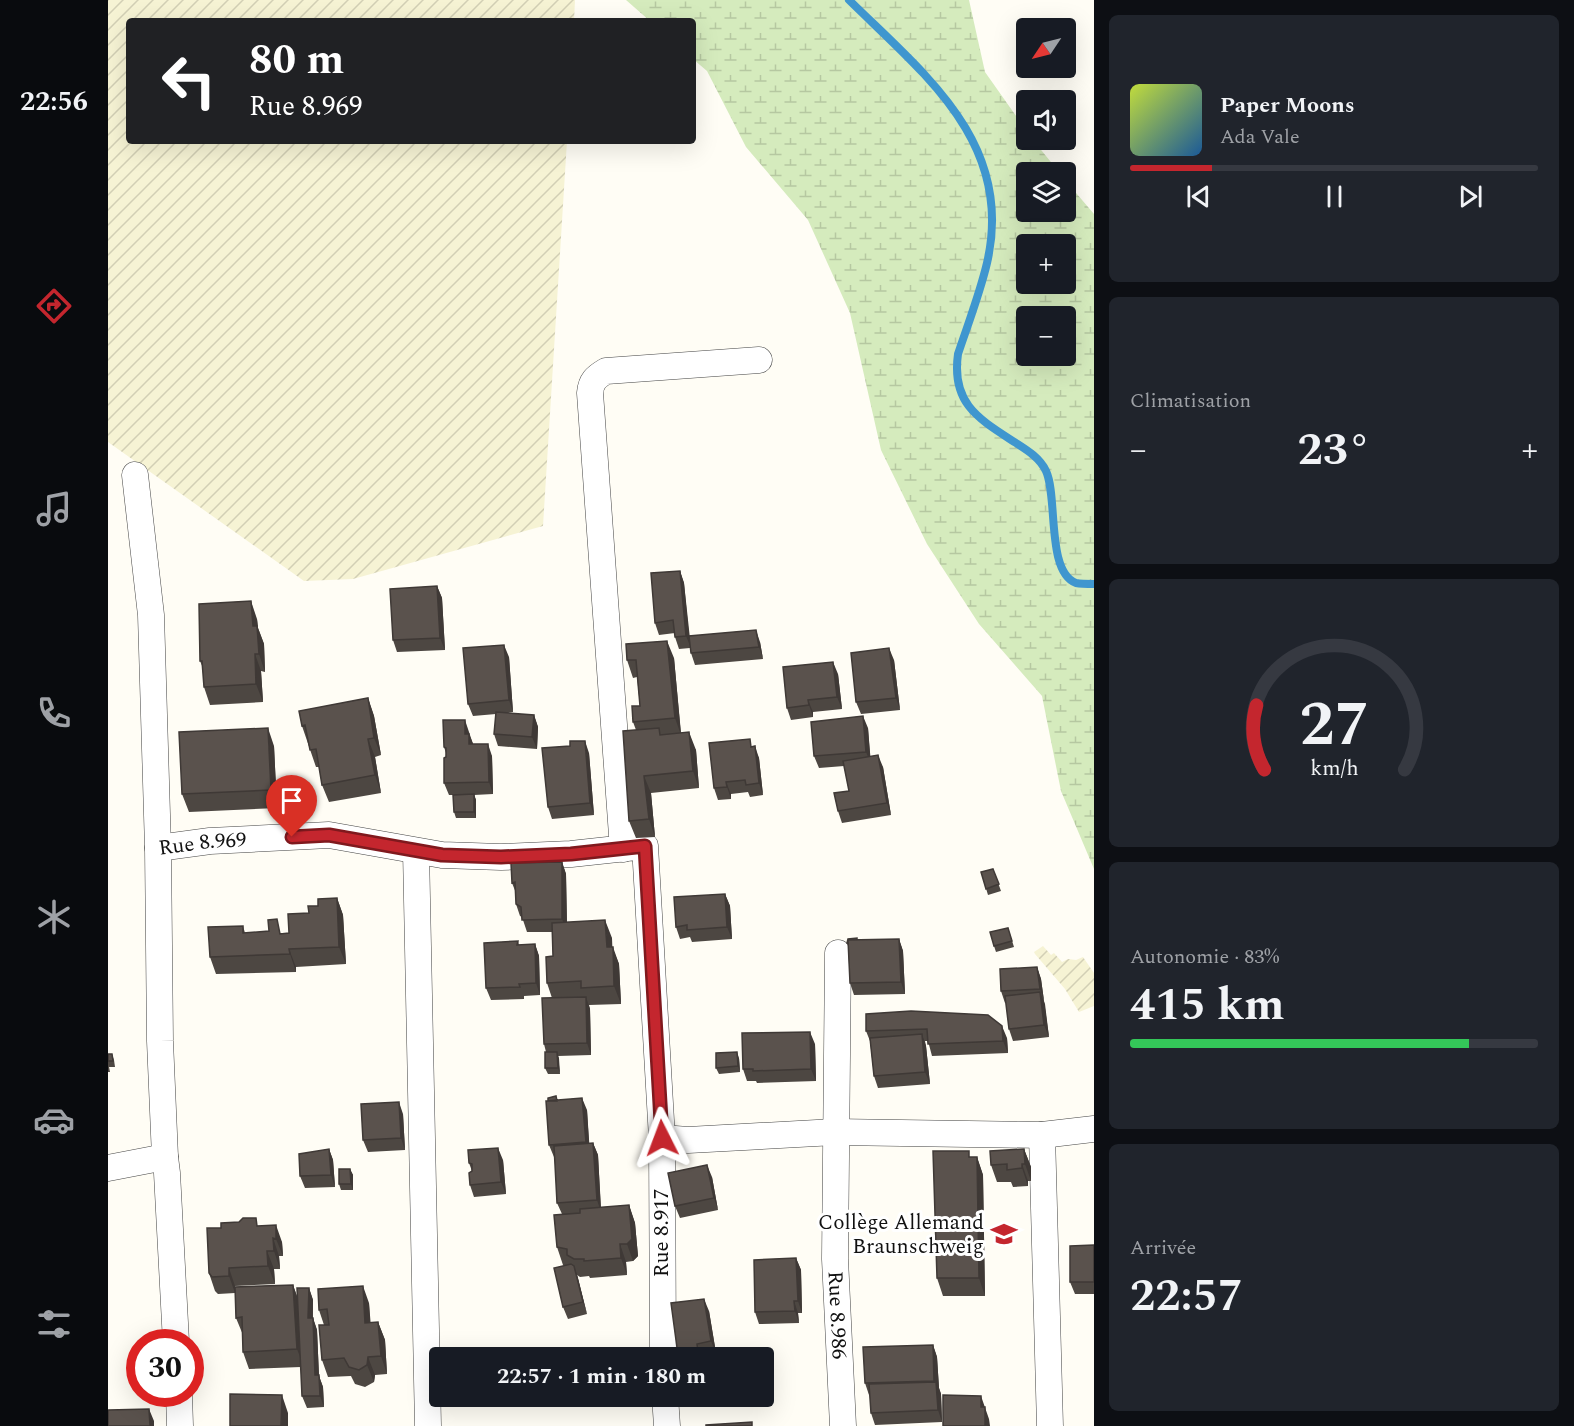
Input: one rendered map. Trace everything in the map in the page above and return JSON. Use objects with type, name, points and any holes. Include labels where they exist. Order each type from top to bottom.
[{"type":"street","points":[[623,849],[591,383],[597,376],[606,372],[759,360]]},
{"type":"street","points":[[135,475],[151,615],[158,848]]},
{"type":"street","name":"Rue 8.969","points":[[175,1329],[160,1041],[158,848],[210,841],[329,835],[442,855],[501,857],[571,854],[645,846],[662,1138]]},
{"type":"street","points":[[416,851],[428,1426]]},
{"type":"street","name":"Rue 8.986","points":[[838,953],[835,1259],[843,1426]]},
{"type":"street","points":[[662,1138],[688,1140],[835,1132],[1042,1135],[1094,1130]]},
{"type":"street","points":[[1042,1135],[1050,1426]]},
{"type":"street","name":"Rue 8.917","points":[[662,1138],[663,1347]]},
{"type":"street","points":[[108,1168],[165,1157]]},
{"type":"street","points":[[179,1407],[180,1426]]},
{"type":"street","points":[[666,1407],[667,1426]]},
{"type":"shaded area","points":[[108,0],[575,0],[574,18],[126,18],[126,144],[567,144],[543,526],[353,579],[304,581],[108,442]]},
{"type":"shaded area","points":[[1043,946],[1062,962],[1083,957],[1094,973],[1094,1006],[1079,1012],[1065,989],[1035,954],[1034,952]]},
{"type":"green space","points":[[626,0],[969,0],[985,72],[1016,116],[1016,150],[1041,150],[1051,162],[1016,162],[1016,222],[1076,222],[1076,193],[1094,214],[1094,869],[1061,791],[1042,696],[979,624],[927,544],[881,450],[850,313],[808,220],[746,147],[707,71],[696,62],[696,18],[647,18]]},
{"type":"building","points":[[680,571],[686,636],[675,637],[673,620],[655,623],[651,573]]},
{"type":"building","points":[[437,586],[440,638],[393,640],[390,589]]},
{"type":"building","points":[[251,601],[253,626],[257,626],[259,654],[255,654],[256,684],[204,687],[202,661],[200,661],[199,604]]},
{"type":"building","points":[[756,630],[759,647],[691,653],[689,636]]},
{"type":"building","points":[[667,641],[675,718],[633,722],[632,706],[640,706],[636,660],[627,660],[626,644]]},
{"type":"building","points":[[504,645],[509,700],[468,704],[463,648]]},
{"type":"building","points":[[889,648],[896,698],[856,702],[851,653]]},
{"type":"building","points":[[833,662],[837,697],[808,700],[809,705],[787,708],[783,667]]},
{"type":"building","points":[[368,698],[374,738],[368,739],[375,775],[322,785],[316,749],[310,750],[305,725],[302,726],[299,711]]},
{"type":"building","points":[[496,712],[534,715],[532,737],[494,734]]},
{"type":"building","points":[[863,716],[866,752],[814,756],[811,722]]},
{"type":"building","points":[[443,720],[465,720],[465,734],[469,734],[469,744],[488,744],[489,782],[444,783],[446,748],[444,747]]},
{"type":"building","points":[[268,728],[271,790],[182,794],[179,732]]},
{"type":"building","points":[[659,728],[660,735],[689,732],[693,771],[644,776],[649,819],[629,821],[623,731]]},
{"type":"building","points":[[750,739],[751,747],[755,746],[759,783],[746,785],[745,780],[726,782],[727,787],[714,788],[709,743]]},
{"type":"building","points":[[570,741],[585,741],[590,803],[548,807],[542,748],[570,746]]},
{"type":"building","points":[[878,755],[887,803],[838,811],[834,793],[849,791],[843,761]]},
{"type":"building","points":[[474,794],[474,812],[454,812],[453,795]]},
{"type":"building","points":[[562,862],[562,919],[522,920],[521,907],[516,904],[511,863]]},
{"type":"building","points":[[993,869],[999,884],[986,889],[981,872]]},
{"type":"building","points":[[725,894],[727,927],[687,930],[687,925],[676,927],[674,897]]},
{"type":"building","points":[[337,898],[339,947],[289,949],[290,954],[210,957],[208,927],[243,926],[243,933],[269,931],[268,920],[277,919],[280,934],[289,933],[288,914],[309,913],[308,906],[318,906],[318,899]]},
{"type":"building","points":[[605,920],[607,947],[613,947],[614,986],[581,988],[581,981],[547,983],[546,957],[553,956],[552,923]]},
{"type":"building","points":[[1008,928],[1012,941],[994,946],[990,932]]},
{"type":"building","points":[[899,939],[901,982],[850,983],[848,940]]},
{"type":"building","points":[[518,941],[517,945],[535,944],[536,983],[519,984],[520,987],[486,988],[484,943]]},
{"type":"building","points":[[1037,967],[1040,989],[1001,991],[1000,969]]},
{"type":"building","points":[[1040,992],[1044,1025],[1009,1029],[1005,996]]},
{"type":"building","points":[[586,997],[587,1043],[544,1044],[542,998]]},
{"type":"building","points":[[911,1011],[988,1015],[1002,1026],[1003,1041],[928,1044],[927,1029],[866,1031],[866,1014]]},
{"type":"building","points":[[810,1032],[811,1069],[753,1071],[753,1069],[743,1069],[742,1033]]},
{"type":"building","points":[[922,1034],[925,1072],[874,1076],[870,1038]]},
{"type":"building","points":[[545,1052],[557,1052],[558,1068],[545,1068]]},
{"type":"building","points":[[737,1052],[738,1066],[716,1068],[716,1053]]},
{"type":"building","points":[[108,1054],[112,1054],[113,1061],[108,1061]]},
{"type":"building","points":[[556,1096],[557,1101],[548,1101],[548,1098]]},
{"type":"building","points":[[582,1098],[586,1142],[549,1145],[546,1101]]},
{"type":"building","points":[[399,1102],[401,1138],[363,1140],[361,1104]]},
{"type":"building","points":[[593,1143],[597,1200],[557,1203],[554,1146]]},
{"type":"building","points":[[498,1148],[501,1182],[470,1185],[469,1173],[472,1171],[472,1164],[469,1163],[468,1150]]},
{"type":"building","points":[[329,1149],[331,1175],[300,1176],[299,1154]]},
{"type":"building","points":[[1024,1149],[1025,1164],[1022,1164],[1022,1168],[1007,1170],[1007,1164],[991,1165],[990,1151]]},
{"type":"building","points":[[933,1151],[969,1151],[969,1157],[977,1157],[979,1278],[937,1278]]},
{"type":"building","points":[[707,1165],[714,1198],[675,1206],[668,1173]]},
{"type":"building","points":[[339,1169],[350,1169],[351,1184],[339,1184]]},
{"type":"building","points":[[629,1205],[632,1239],[627,1244],[620,1244],[621,1258],[584,1261],[584,1259],[574,1259],[567,1255],[567,1249],[557,1247],[554,1215],[580,1213],[580,1209]]},
{"type":"building","points":[[243,1218],[256,1218],[257,1226],[276,1225],[276,1239],[273,1238],[274,1251],[267,1251],[268,1266],[229,1268],[229,1276],[212,1277],[209,1273],[207,1228],[221,1228],[221,1223],[239,1222]]},
{"type":"building","points":[[1094,1245],[1094,1282],[1070,1282],[1070,1246]]},
{"type":"building","points":[[796,1258],[798,1301],[794,1301],[795,1311],[755,1312],[754,1260]]},
{"type":"building","points":[[571,1264],[574,1266],[583,1302],[563,1307],[554,1268]]},
{"type":"building","points":[[293,1285],[297,1349],[243,1352],[242,1317],[236,1318],[235,1287]]},
{"type":"building","points":[[363,1286],[365,1323],[378,1322],[381,1356],[368,1357],[367,1365],[359,1370],[349,1367],[344,1358],[322,1360],[319,1325],[329,1325],[327,1309],[319,1310],[318,1289]]},
{"type":"building","points":[[297,1288],[309,1288],[308,1318],[313,1318],[315,1375],[319,1375],[320,1396],[302,1396]]},
{"type":"building","points":[[704,1299],[711,1341],[697,1344],[697,1347],[677,1347],[671,1303]]},
{"type":"building","points":[[933,1345],[934,1381],[865,1383],[863,1347]]},
{"type":"building","points":[[936,1382],[938,1410],[871,1413],[869,1384]]},
{"type":"building","points":[[230,1394],[282,1395],[281,1426],[230,1426]]},
{"type":"building","points":[[943,1395],[981,1396],[981,1407],[985,1407],[985,1426],[943,1426]]},
{"type":"building","points":[[149,1409],[150,1426],[108,1426],[108,1410]]},
{"type":"building","points":[[752,1422],[752,1426],[706,1426],[706,1425]]},
{"type":"waterway","points":[[849,0],[933,84],[957,114],[975,147],[988,182],[992,220],[987,263],[958,354],[959,386],[970,408],[990,426],[1037,458],[1043,466],[1050,483],[1056,549],[1060,564],[1067,576],[1076,583],[1094,584]]},
{"type":"place","name":"Collège Allemand Braunschweig","points":[[1004,1234]]},
{"type":"route","points":[[292,837],[329,835],[442,855],[501,857],[571,854],[645,846],[662,1138]]}]
